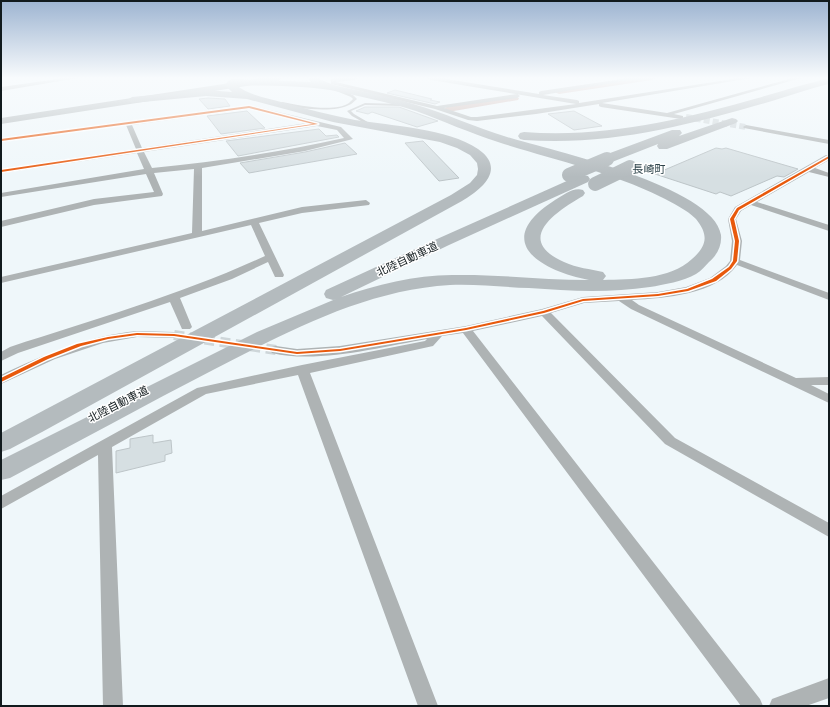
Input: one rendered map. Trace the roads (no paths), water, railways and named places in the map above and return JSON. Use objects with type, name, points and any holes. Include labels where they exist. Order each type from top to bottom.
[{"type":"highway","points":[[23,431],[451,201],[472,188],[480,181],[483,174],[483,162],[471,150],[460,145],[435,137],[301,111]]},
{"type":"highway","points":[[1,471],[232,352],[318,312],[371,293],[424,282],[481,279],[593,286],[640,285],[680,276],[693,269],[703,261],[710,252],[713,242],[712,232],[707,222],[697,212],[666,194],[601,168],[485,134],[434,111]]},
{"type":"highway","points":[[435,111],[471,125],[518,135],[547,138],[577,138],[613,134],[678,122],[720,111]]},
{"type":"highway","name":"北陸自動車道","points":[[1,464],[230,345],[361,280],[457,235],[583,179],[607,159],[740,111]]},
{"type":"highway","points":[[626,165],[722,124],[761,111]]},
{"type":"highway","points":[[658,154],[722,124]]},
{"type":"highway","points":[[379,127],[454,136],[530,151],[577,165],[633,184],[665,199],[688,215],[695,223],[699,232],[700,240],[692,255],[683,263],[672,269],[657,274],[622,278],[604,277],[575,272],[555,264],[543,257],[535,249],[532,240],[533,232],[537,224],[583,179],[626,165],[644,160]]},
{"type":"highway","name":"北陸自動車道","points":[[1,443],[344,274],[429,234],[583,179]]},
{"type":"main road","points":[[1,118],[49,111]]},
{"type":"main road","points":[[1,121],[63,111]]},
{"type":"street","points":[[1,140],[219,111]]},
{"type":"street","points":[[1,195],[149,171],[198,166],[306,150],[349,139],[339,128],[265,111]]},
{"type":"street","points":[[436,111],[470,119],[518,115]]},
{"type":"street","points":[[479,122],[544,111]]},
{"type":"street","points":[[642,111],[681,117]]},
{"type":"street","points":[[665,114],[676,111]]},
{"type":"street","points":[[1,224],[94,202],[159,194],[128,123]]},
{"type":"street","points":[[1,171],[318,124]]},
{"type":"street","points":[[746,127],[829,142]]},
{"type":"street","points":[[276,350],[297,353],[340,350],[466,329],[544,312],[583,300],[658,296],[688,290],[714,280],[730,268],[735,261],[737,241],[732,219],[738,208],[829,157]]},
{"type":"street","points":[[197,234],[198,166]]},
{"type":"street","points":[[808,169],[829,175]]},
{"type":"street","points":[[749,202],[829,228]]},
{"type":"street","points":[[1,280],[302,210],[366,203]]},
{"type":"street","points":[[254,221],[279,275]]},
{"type":"street","points":[[1,357],[14,350],[174,297],[228,277],[270,257]]},
{"type":"street","points":[[735,261],[829,298]]},
{"type":"street","points":[[174,297],[186,327]]},
{"type":"street","points":[[622,298],[635,307],[829,399]]},
{"type":"street","points":[[544,312],[670,441],[829,531]]},
{"type":"street","points":[[466,329],[753,706]]},
{"type":"street","points":[[1,503],[202,390],[428,344],[439,333]]},
{"type":"street","points":[[1,380],[46,358],[79,345],[108,338],[138,334],[174,335]]},
{"type":"street","points":[[302,370],[428,706]]},
{"type":"street","points":[[795,382],[829,381]]},
{"type":"street","points":[[105,445],[113,706]]},
{"type":"street","points":[[779,706],[829,688]]},
{"type":"lane","points":[[349,111],[353,115],[379,127]]},
{"type":"tunnel","points":[[686,117],[746,127]]},
{"type":"tunnel","points":[[174,335],[276,350]]},
{"type":"district","name":"長崎町","points":[[649,169]]}]
